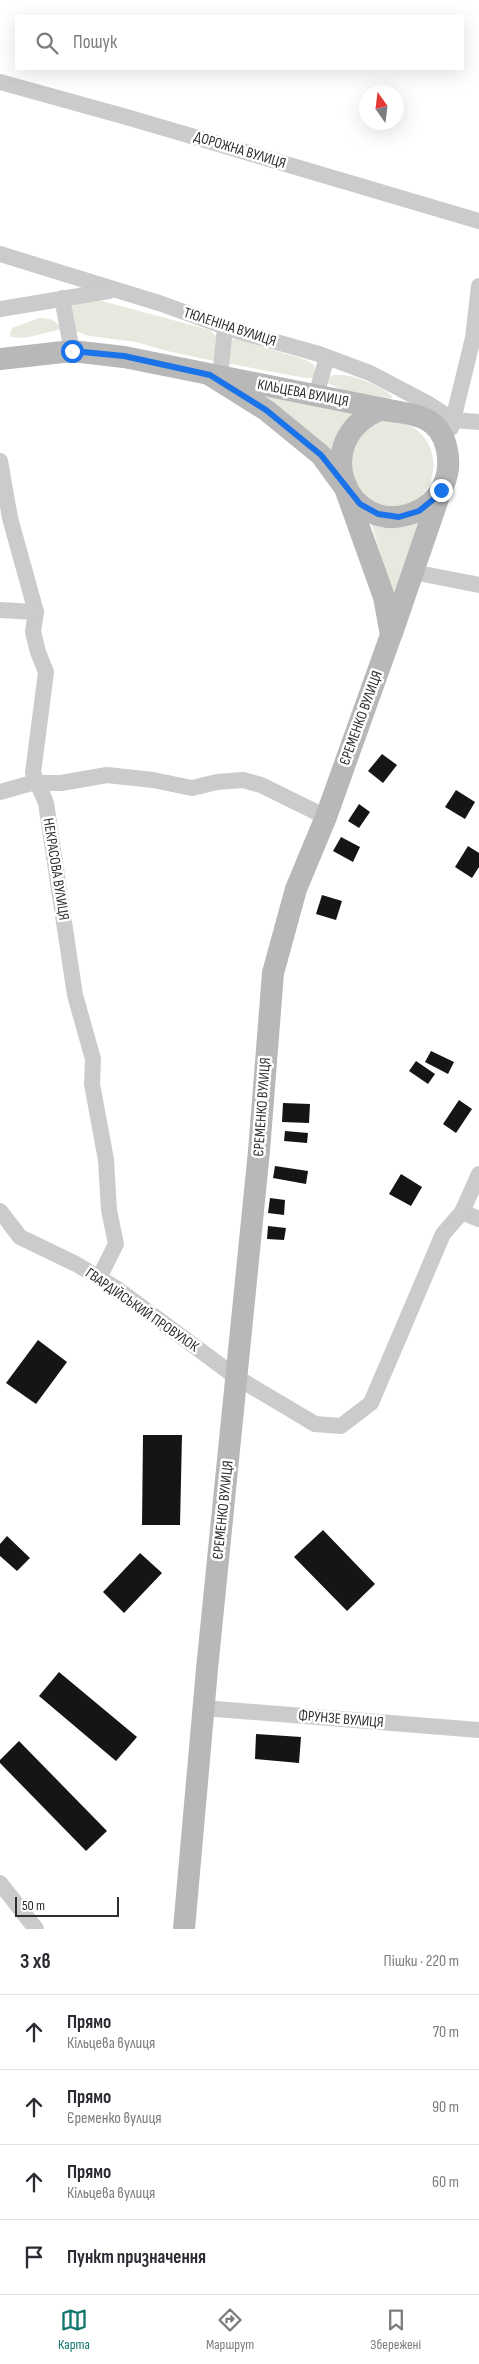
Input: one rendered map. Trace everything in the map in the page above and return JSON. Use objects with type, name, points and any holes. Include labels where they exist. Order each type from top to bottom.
[{"type":"street","name":"ДОРОЖНА ВУЛИЦЯ","points":[[0,82],[130,118],[479,221]]},
{"type":"street","name":"ТЮЛЕНІНА ВУЛИЦЯ","points":[[0,254],[159,303],[225,327],[327,357],[370,373],[427,403],[452,419]]},
{"type":"street","points":[[225,327],[215,376],[266,410],[321,455],[360,504],[368,510],[399,517],[414,513],[428,506],[441,490],[448,471],[452,419],[473,338],[479,286]]},
{"type":"street","points":[[0,309],[114,290]]},
{"type":"street","points":[[62,298],[72,351]]},
{"type":"street","name":"КІЛЬЦЕВА ВУЛИЦЯ","points":[[1,355],[72,351],[124,356],[399,412],[425,419]]},
{"type":"street","points":[[316,395],[327,357]]},
{"type":"street","name":"КІЛЬЦЕВА ВУЛИЦЯ","points":[[346,488],[341,467],[341,457],[347,436],[361,420],[370,414],[380,410],[399,412]]},
{"type":"street","points":[[425,419],[479,422]]},
{"type":"street","points":[[425,419],[439,432],[444,441],[449,461]]},
{"type":"street","name":"НЕКРАСОВА ВУЛИЦЯ","points":[[0,461],[10,518],[36,612],[33,632],[46,672],[32,773],[46,803],[75,995],[93,1059],[92,1084],[106,1160],[109,1210],[116,1244],[99,1278]]},
{"type":"street","points":[[346,488],[384,597],[391,634]]},
{"type":"street","name":"ЄРЕМЕНКО ВУЛИЦЯ","points":[[184,1929],[259,1151],[273,973],[296,889],[326,817],[414,572],[441,490]]},
{"type":"street","points":[[414,572],[479,585]]},
{"type":"street","points":[[0,610],[36,612]]},
{"type":"street","points":[[0,792],[38,783],[61,783],[107,775],[153,780],[192,788],[217,782],[243,780],[260,785],[326,817]]},
{"type":"street","name":"ГВАРДІЙСЬКИЙ ПРОВУЛОК","points":[[0,1211],[20,1237],[76,1264],[116,1288],[236,1377],[315,1424],[341,1426],[371,1403],[443,1234],[462,1212],[479,1174]]},
{"type":"street","points":[[462,1212],[479,1219]]},
{"type":"street","name":"ФРУНЗЕ ВУЛИЦЯ","points":[[204,1708],[479,1730]]},
{"type":"street","points":[[0,1883],[36,1929]]},
{"type":"shaded area","points":[[102,301],[210,330],[216,336],[214,361],[136,342],[89,336],[72,330],[72,306],[76,303]]},
{"type":"shaded area","points":[[39,318],[52,320],[62,329],[25,338],[11,337],[12,328]]},
{"type":"shaded area","points":[[238,339],[306,360],[314,365],[316,378],[305,378],[225,363],[228,340]]},
{"type":"shaded area","points":[[333,375],[348,376],[365,381],[381,388],[393,397],[389,399],[338,388],[324,380]]},
{"type":"shaded area","points":[[265,395],[356,411],[333,451]]},
{"type":"shaded area","points":[[389,421],[410,426],[424,437],[431,451],[433,467],[430,483],[421,496],[408,504],[387,506],[367,499],[359,491],[349,466],[359,435],[380,422]]},
{"type":"shaded area","points":[[420,521],[393,597],[371,522]]},
{"type":"building","points":[[382,754],[397,765],[383,783],[368,771]]},
{"type":"building","points":[[456,790],[475,802],[465,819],[445,807]]},
{"type":"building","points":[[359,804],[370,812],[359,828],[348,821]]},
{"type":"building","points":[[341,837],[360,847],[353,862],[333,851]]},
{"type":"building","points":[[468,846],[479,853],[479,867],[472,878],[455,867]]},
{"type":"building","points":[[322,895],[342,901],[336,920],[316,914]]},
{"type":"building","points":[[431,1051],[454,1062],[448,1074],[425,1062]]},
{"type":"building","points":[[416,1061],[435,1074],[428,1084],[409,1071]]},
{"type":"building","points":[[459,1100],[472,1109],[456,1133],[443,1124]]},
{"type":"building","points":[[283,1103],[310,1104],[309,1123],[282,1122]]},
{"type":"building","points":[[285,1131],[308,1133],[307,1143],[284,1141]]},
{"type":"building","points":[[275,1166],[308,1171],[306,1184],[273,1178]]},
{"type":"building","points":[[401,1174],[422,1187],[411,1206],[389,1194]]},
{"type":"building","points":[[270,1198],[285,1200],[284,1215],[268,1213]]},
{"type":"building","points":[[268,1226],[286,1228],[284,1240],[267,1239]]},
{"type":"building","points":[[38,1340],[67,1362],[36,1404],[6,1383]]},
{"type":"building","points":[[143,1435],[182,1435],[180,1525],[142,1525]]},
{"type":"building","points":[[323,1530],[375,1584],[347,1611],[294,1557]]},
{"type":"building","points":[[7,1536],[30,1558],[17,1571],[0,1556],[0,1544]]},
{"type":"building","points":[[140,1553],[162,1573],[124,1613],[103,1592]]},
{"type":"building","points":[[59,1672],[137,1737],[116,1761],[39,1696]]},
{"type":"building","points":[[256,1734],[301,1737],[299,1763],[255,1759]]},
{"type":"building","points":[[19,1741],[107,1831],[86,1851],[0,1763],[0,1760]]},
{"type":"route","points":[[72,351],[124,356],[210,375],[266,410],[321,455],[352,496],[368,510],[378,514],[399,517],[409,515],[428,506],[441,490]]}]
